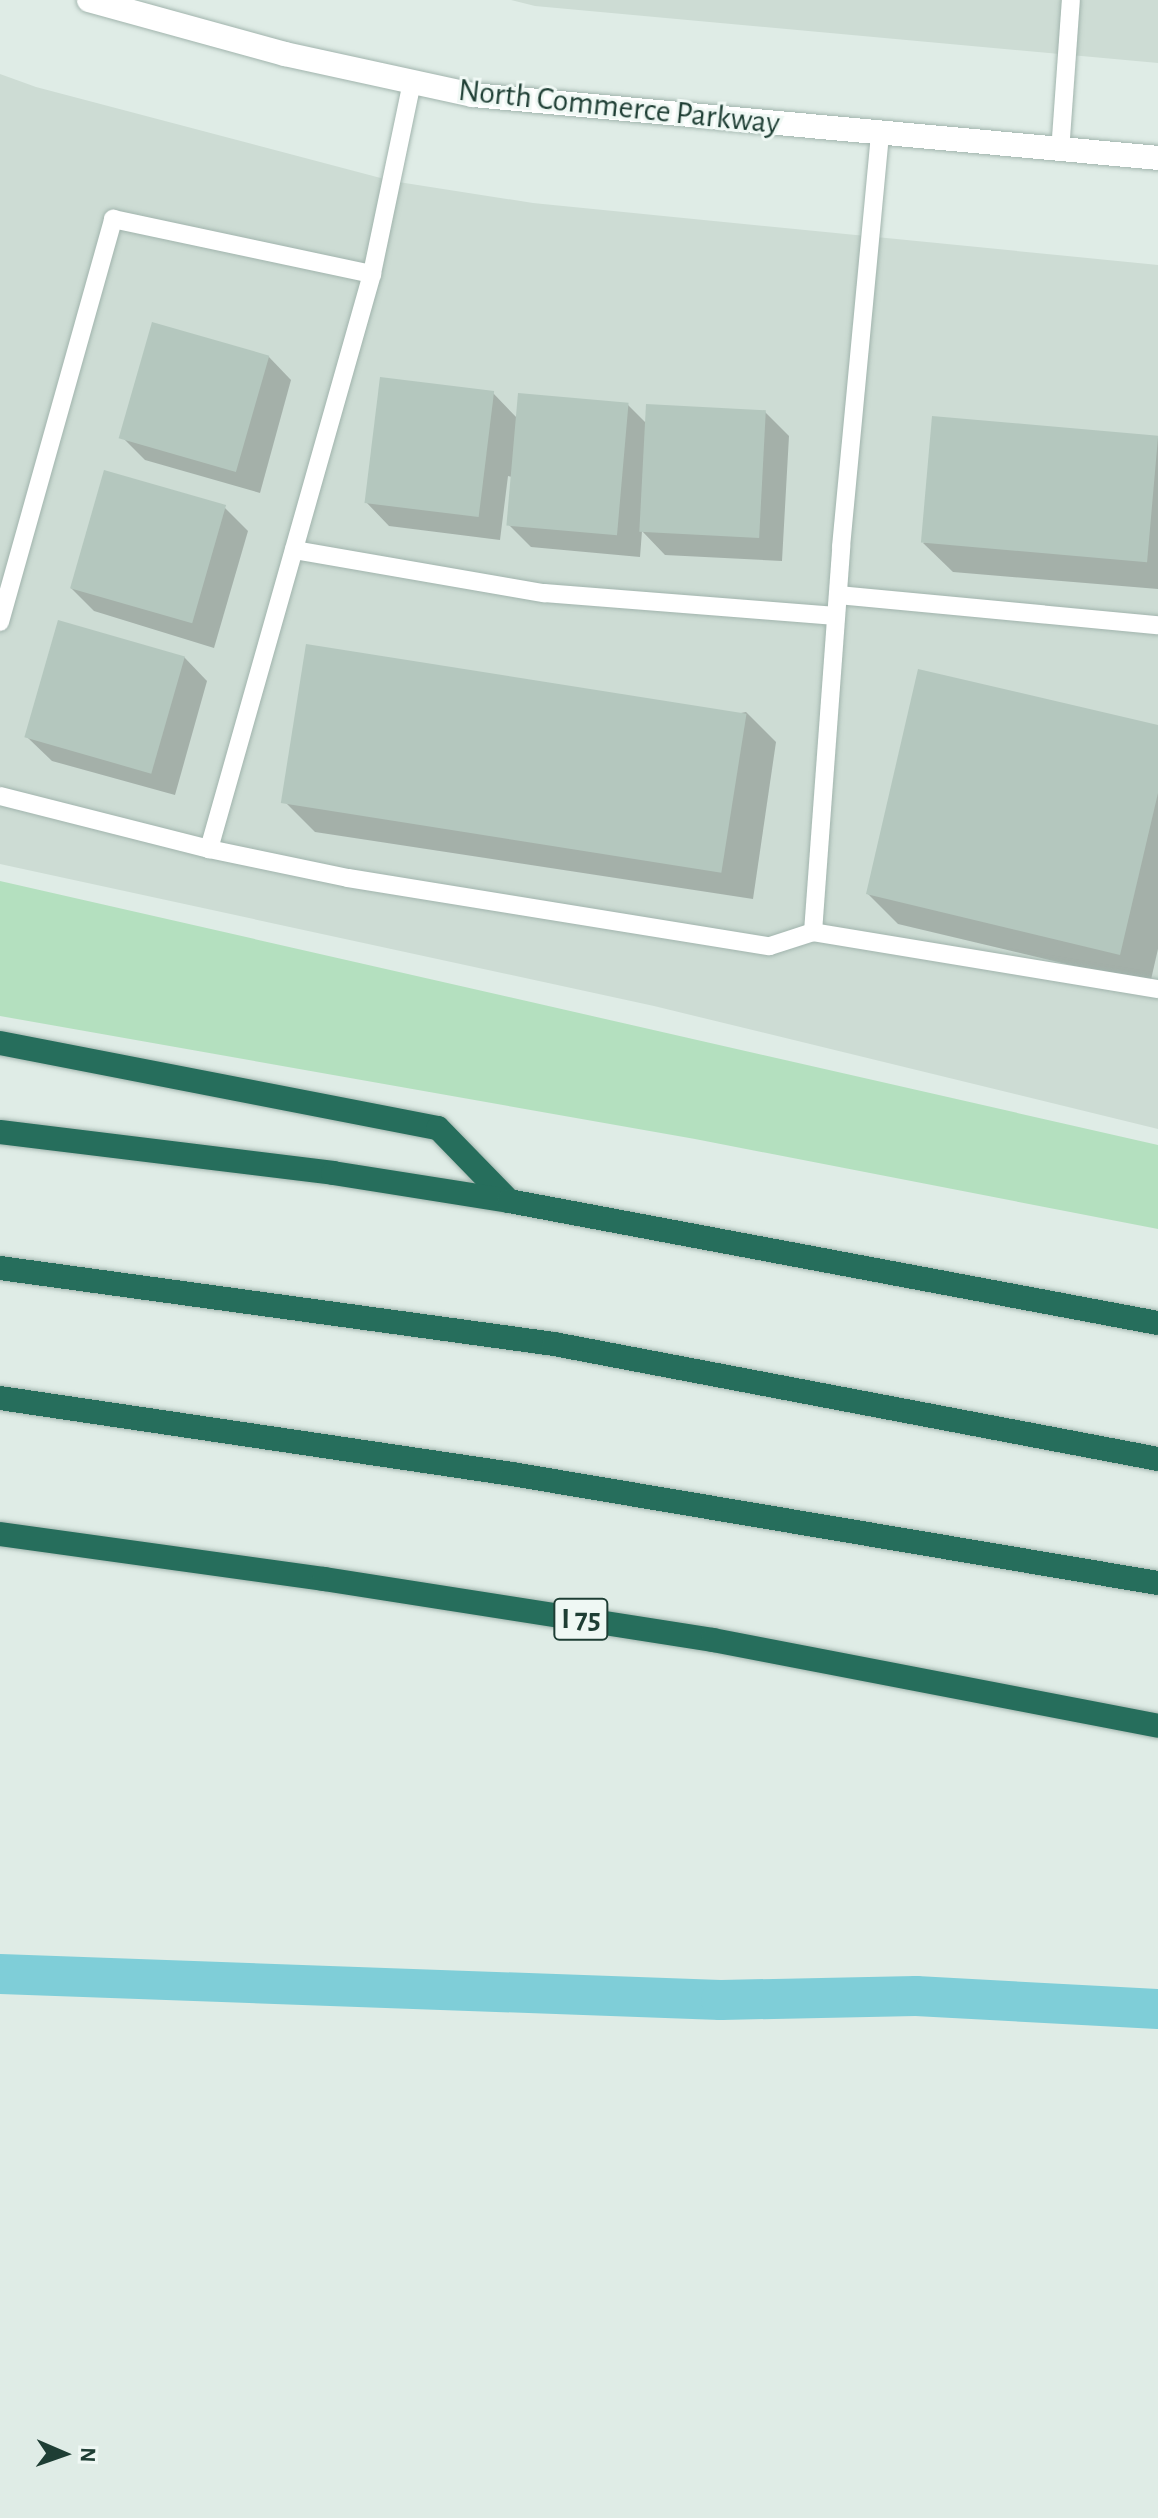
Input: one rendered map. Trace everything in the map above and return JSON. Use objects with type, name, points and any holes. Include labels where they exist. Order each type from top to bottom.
[{"type":"highway","points":[[0,1043],[438,1128],[509,1201]]},
{"type":"highway","points":[[0,1132],[333,1173],[509,1201],[1158,1323]]},
{"type":"highway","points":[[0,1268],[554,1344],[1158,1459]]},
{"type":"highway","points":[[0,1398],[512,1474],[1158,1583]]},
{"type":"highway","name":"I 75","points":[[0,1534],[324,1579],[713,1640],[1158,1726]]},
{"type":"highway","points":[[1038,1565],[1158,1596]]},
{"type":"street","name":"North Commerce Parkway","points":[[89,0],[285,54],[473,95],[1060,152],[1158,158]]},
{"type":"lane","points":[[1060,152],[1071,0]]},
{"type":"lane","points":[[209,849],[372,274],[412,82]]},
{"type":"lane","points":[[813,932],[836,616],[880,134]]},
{"type":"lane","points":[[0,622],[113,219],[372,274]]},
{"type":"lane","points":[[294,550],[544,593],[836,616]]},
{"type":"lane","points":[[838,595],[1158,625]]},
{"type":"lane","points":[[0,796],[209,849],[348,878],[770,946],[813,932],[1158,989]]},
{"type":"shaded area","points":[[511,0],[1158,0],[1158,63],[535,6]]},
{"type":"shaded area","points":[[0,74],[36,87],[392,181],[533,203],[1158,265],[1158,1129],[654,1006],[0,864]]},
{"type":"green space","points":[[0,881],[1158,1145],[1158,1229],[695,1139],[0,1016]]},
{"type":"building","points":[[152,322],[269,356],[236,472],[119,438]]},
{"type":"building","points":[[380,377],[494,391],[479,517],[365,503]]},
{"type":"building","points":[[518,393],[629,403],[617,535],[506,525]]},
{"type":"building","points":[[646,404],[766,410],[759,538],[639,532]]},
{"type":"building","points":[[932,416],[1158,436],[1147,562],[921,543]]},
{"type":"building","points":[[104,470],[226,505],[192,623],[70,588]]},
{"type":"building","points":[[58,620],[185,656],[151,774],[24,737]]},
{"type":"building","points":[[306,644],[747,714],[721,873],[281,803]]},
{"type":"building","points":[[918,669],[1158,725],[1158,793],[1120,955],[866,894]]},
{"type":"waterway","points":[[0,1974],[721,2000],[916,1996],[1158,2009]]}]
